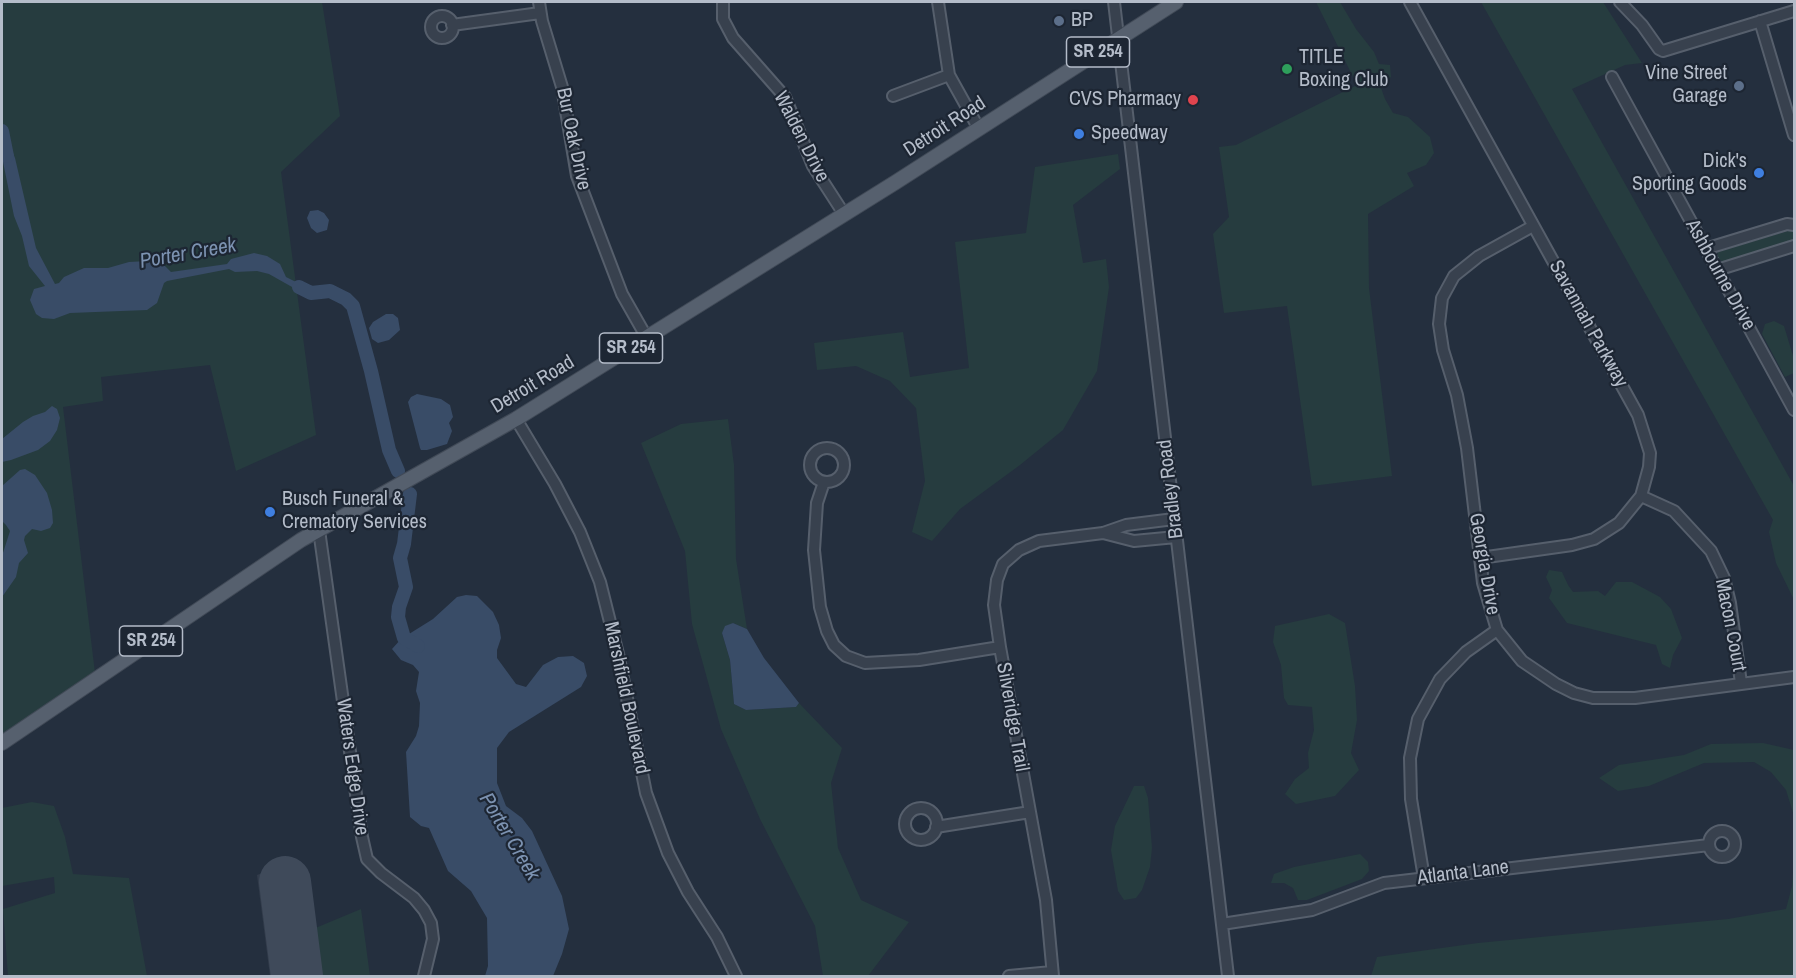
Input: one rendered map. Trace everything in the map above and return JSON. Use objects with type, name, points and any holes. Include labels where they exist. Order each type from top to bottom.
[{"type":"main road","name":"Detroit Road","points":[[2,743],[250,574],[319,530],[516,419],[979,129],[1176,2]]},
{"type":"street","name":"Bur Oak Drive","points":[[539,2],[540,13],[563,92],[577,176],[622,294],[647,338]]},
{"type":"street","name":"Walden Drive","points":[[723,2],[723,19],[733,38],[786,97],[813,166],[844,214]]},
{"type":"street","points":[[938,2],[949,75],[979,129]]},
{"type":"street","name":"Bradley Road","points":[[1113,2],[1228,976]]},
{"type":"street","name":"Savannah Parkway","points":[[1410,2],[1638,415],[1650,453],[1649,467],[1641,496],[1619,523],[1594,539],[1572,545],[1480,558]]},
{"type":"street","points":[[1620,2],[1663,51],[1794,10]]},
{"type":"street","points":[[452,25],[540,13]]},
{"type":"street","points":[[1760,21],[1794,135]]},
{"type":"street","points":[[893,96],[949,75]]},
{"type":"street","name":"Ashbourne Drive","points":[[1612,77],[1794,410]]},
{"type":"street","points":[[1705,249],[1787,224],[1794,225]]},
{"type":"street","name":"Georgia Drive","points":[[1533,226],[1479,256],[1454,276],[1442,298],[1439,324],[1443,350],[1457,395],[1467,448],[1484,583],[1497,630],[1522,661],[1574,693],[1593,698],[1635,698],[1794,676]]},
{"type":"street","points":[[1717,270],[1794,246]]},
{"type":"street","name":"Marshfield Boulevard","points":[[516,419],[555,484],[580,532],[600,582],[619,658],[646,793],[668,853],[688,892],[717,937],[736,976]]},
{"type":"street","points":[[824,482],[817,503],[814,550],[820,607],[834,645],[846,656],[865,663],[919,660],[1000,647]]},
{"type":"street","name":"Macon Court","points":[[1641,496],[1674,512],[1711,551],[1724,578],[1730,603],[1741,683]]},
{"type":"street","name":"Silveridge Trail","points":[[1053,974],[1046,900],[994,605],[998,580],[1003,564],[1019,550],[1039,541],[1103,533],[1126,525],[1174,519]]},
{"type":"street","name":"Waters Edge Drive","points":[[319,530],[367,859],[381,873],[414,898],[424,909],[431,923],[433,939],[423,976]]},
{"type":"street","name":"Silveridge Trail","points":[[1103,533],[1134,541],[1176,537]]},
{"type":"street","points":[[1424,878],[1411,800],[1410,779],[1410,758],[1418,718],[1440,679],[1466,652],[1497,630]]},
{"type":"street","points":[[936,827],[1030,812]]},
{"type":"street","name":"Atlanta Lane","points":[[1222,924],[1312,910],[1384,883],[1709,845]]},
{"type":"street","points":[[1009,976],[1053,974]]},
{"type":"shaded area","points":[[295,860],[312,976],[270,976],[257,875]]},
{"type":"green space","points":[[2,2],[322,2],[340,116],[281,172],[316,435],[236,471],[210,365],[101,377],[103,401],[63,407],[95,673],[2,736]]},
{"type":"green space","points":[[1316,2],[1340,2],[1356,29],[1374,52],[1379,64],[1390,65],[1391,77],[1380,85],[1385,99],[1393,113],[1408,117],[1430,137],[1434,153],[1426,165],[1407,173],[1414,186],[1368,214],[1369,288],[1392,476],[1312,486],[1287,306],[1224,313],[1213,234],[1229,217],[1219,147],[1236,145],[1357,85]]},
{"type":"green space","points":[[1481,2],[1603,2],[1642,63],[1625,65],[1572,89],[1794,486],[1794,600],[1776,563],[1769,532],[1773,520]]},
{"type":"green space","points":[[1118,154],[1120,169],[1073,205],[1083,263],[1106,259],[1109,287],[1097,371],[1063,430],[960,509],[932,541],[912,532],[925,481],[916,408],[890,381],[856,366],[817,370],[814,343],[903,332],[910,377],[969,368],[955,242],[1026,233],[1035,167]]},
{"type":"green space","points":[[1794,231],[1794,241],[1723,262],[1717,258],[1718,252]]},
{"type":"green space","points":[[1774,321],[1784,326],[1794,359],[1794,373],[1785,377],[1762,334],[1765,324]]},
{"type":"green space","points":[[728,419],[734,465],[736,559],[747,629],[733,623],[722,633],[730,660],[734,704],[746,710],[796,707],[799,703],[842,748],[831,783],[838,848],[861,900],[909,922],[868,976],[823,976],[815,926],[760,819],[721,729],[692,624],[685,551],[641,443],[681,424]]},
{"type":"green space","points":[[1549,570],[1562,572],[1573,592],[1598,591],[1605,596],[1616,582],[1632,582],[1660,597],[1671,609],[1682,638],[1673,655],[1670,668],[1662,664],[1656,645],[1567,623],[1549,598],[1552,590],[1546,577]]},
{"type":"green space","points":[[1329,614],[1345,623],[1355,686],[1357,720],[1351,753],[1359,770],[1335,796],[1296,804],[1285,794],[1295,779],[1309,768],[1308,753],[1314,730],[1312,707],[1288,705],[1284,698],[1281,665],[1273,642],[1275,626]]},
{"type":"green space","points":[[1763,743],[1794,750],[1794,816],[1786,790],[1771,772],[1754,762],[1704,763],[1649,786],[1618,791],[1599,778],[1619,765],[1684,755],[1711,744]]},
{"type":"green space","points":[[1134,786],[1144,786],[1148,798],[1152,848],[1150,867],[1142,890],[1136,898],[1124,900],[1118,891],[1111,850],[1115,826]]},
{"type":"green space","points":[[32,802],[54,806],[65,837],[73,874],[129,878],[147,976],[8,976],[3,909],[55,893],[54,877],[2,886],[2,808]]},
{"type":"green space","points":[[1360,854],[1368,862],[1369,871],[1362,879],[1307,900],[1298,900],[1293,888],[1284,883],[1271,883],[1274,874],[1294,867]]},
{"type":"green space","points":[[1794,858],[1794,976],[1371,976],[1377,957],[1478,943],[1728,919],[1786,909],[1792,886]]},
{"type":"green space","points":[[361,909],[370,976],[319,976],[313,929]]},
{"type":"water","points":[[7,138],[15,158],[36,248],[55,284],[84,268],[108,268],[129,262],[148,261],[162,263],[171,272],[227,264],[231,259],[254,253],[267,256],[280,264],[286,277],[317,290],[314,297],[308,296],[269,274],[257,271],[235,272],[229,269],[167,281],[164,283],[157,303],[147,310],[70,313],[54,319],[42,318],[36,314],[30,300],[34,289],[45,286],[29,266],[22,236],[14,216],[2,157],[2,141]]},
{"type":"water","points":[[318,210],[324,213],[329,220],[327,230],[317,233],[311,228],[307,218],[310,211]]},
{"type":"water","points":[[386,314],[393,314],[398,318],[400,330],[389,340],[378,343],[372,339],[369,328],[373,322]]},
{"type":"water","points":[[417,394],[441,399],[450,405],[453,417],[449,423],[452,431],[447,444],[421,450],[408,402]]},
{"type":"water","points":[[52,406],[57,409],[60,418],[57,430],[50,441],[38,450],[2,462],[2,439],[23,422],[45,412]]},
{"type":"water","points":[[25,469],[35,475],[47,493],[53,523],[50,528],[41,531],[32,529],[25,536],[28,553],[19,563],[16,577],[2,597],[2,556],[10,531],[2,521],[2,486],[20,470]]},
{"type":"water","points":[[477,596],[493,612],[499,625],[501,638],[497,658],[516,684],[526,687],[543,665],[558,657],[573,656],[584,663],[587,676],[581,687],[509,732],[497,748],[497,783],[506,806],[522,818],[532,831],[562,896],[569,929],[553,976],[485,976],[488,966],[487,918],[471,891],[448,871],[429,828],[421,826],[410,817],[406,752],[419,726],[420,703],[416,691],[419,672],[413,665],[401,660],[392,649],[401,639],[433,619],[457,597]]},
{"type":"water","points":[[733,623],[747,629],[764,658],[799,703],[796,707],[746,710],[734,704],[730,660],[722,633],[725,626]]},
{"type":"waterway","name":"Porter Creek","points":[[2,131],[7,156]]},
{"type":"waterway","name":"Porter Creek","points":[[299,287],[311,293],[330,291],[346,299],[353,306],[389,450],[398,471]]},
{"type":"waterway","name":"Porter Creek","points":[[410,494],[400,558],[406,587],[398,617],[404,638],[418,646]]},
{"type":"runway","points":[[285,882],[297,976]]},
{"type":"place","name":"BP","points":[[1059,21]]},
{"type":"place","name":"TITLE Boxing Club","points":[[1287,69]]},
{"type":"place","name":"Vine Street Garage","points":[[1739,86]]},
{"type":"place","name":"CVS Pharmacy","points":[[1193,100]]},
{"type":"place","name":"Speedway","points":[[1079,134]]},
{"type":"place","name":"Dick's Sporting Goods","points":[[1759,173]]},
{"type":"place","name":"Busch Funeral & Crematory Services","points":[[270,512]]}]
